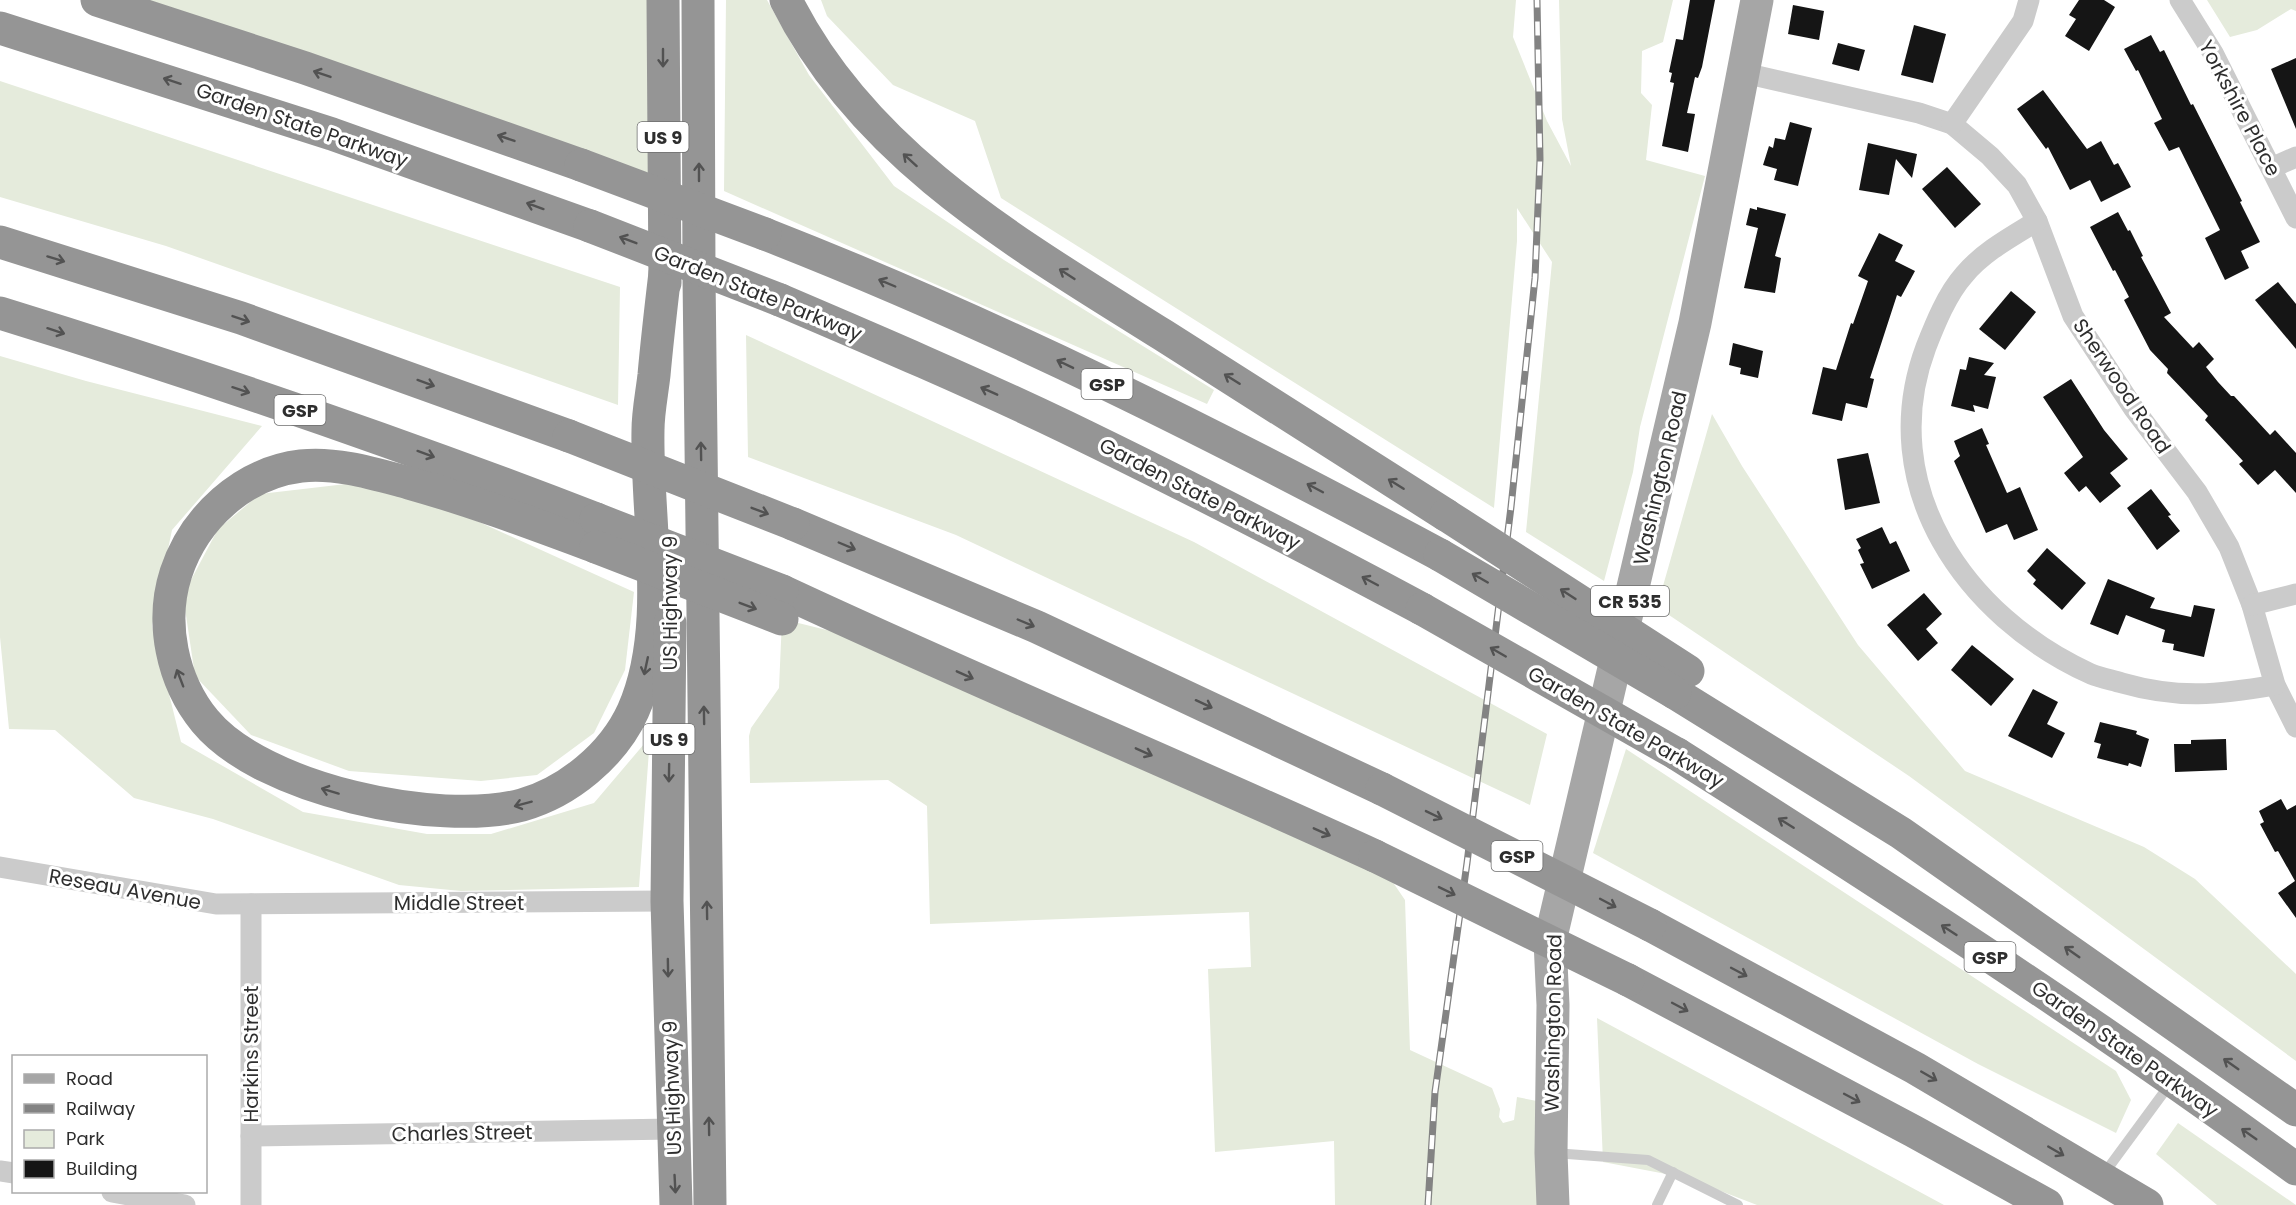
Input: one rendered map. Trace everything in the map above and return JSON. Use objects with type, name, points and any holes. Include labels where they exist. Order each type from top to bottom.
[{"type":"highway","name":"GSP","points":[[97,0],[305,68],[581,165],[765,234],[916,295],[1057,360],[1302,481],[1681,682],[2296,1110]]},
{"type":"highway","name":"US Highway 9","points":[[663,0],[665,273],[671,432],[667,901],[676,1205]]},
{"type":"highway","name":"US Highway 9","points":[[698,0],[710,1205]]},
{"type":"highway","points":[[786,0],[814,48],[853,102],[905,156],[964,204],[1114,305],[1446,515],[1681,682]]},
{"type":"highway","name":"Garden State Parkway","points":[[0,28],[332,134],[590,226],[780,300],[936,367],[1065,426],[1266,527],[1422,609],[1677,754],[2015,974],[2296,1169]]},
{"type":"highway","name":"GSP","points":[[0,242],[271,329],[569,436],[793,524],[1037,627],[1382,789],[1650,925],[1874,1045],[2147,1205]]},
{"type":"highway","points":[[665,273],[648,428],[653,609],[650,652],[633,711],[613,743],[586,770],[546,796],[519,806],[477,810],[430,809],[360,799],[289,776],[232,746],[204,720],[183,686],[176,669],[170,631],[171,592],[182,556],[191,538],[215,509],[230,496],[246,485],[282,470],[320,466],[358,470],[385,477],[596,533],[782,605],[912,651],[1114,739],[1376,856],[1628,980],[2047,1205]]},
{"type":"highway","name":"GSP","points":[[0,313],[319,416],[457,466],[596,533]]},
{"type":"main road","name":"Washington Road","points":[[1553,1205],[1551,1153],[1553,1005],[1550,941],[1695,323],[1757,0]]},
{"type":"street","points":[[1952,124],[2023,21],[2029,0]]},
{"type":"street","name":"Yorkshire Place","points":[[2180,0],[2213,53],[2296,218]]},
{"type":"street","name":"Sherwood Road","points":[[1744,73],[1919,113],[1952,124],[1990,156],[2017,185],[2037,221],[2073,316],[2134,409],[2197,492],[2229,547],[2252,605],[2275,685],[2296,727]]},
{"type":"street","points":[[2271,168],[2296,157]]},
{"type":"street","points":[[2037,221],[1996,245],[1963,275],[1935,322],[1920,363],[1916,374],[1912,412],[1912,451],[1929,518],[1950,555],[1973,588],[2004,618],[2038,646],[2093,675],[2147,690],[2201,695],[2275,685]]},
{"type":"street","points":[[2252,605],[2296,594]]},
{"type":"street","name":"Reseau Avenue","points":[[0,867],[204,903],[251,904]]},
{"type":"street","name":"Middle Street","points":[[251,904],[667,901]]},
{"type":"street","name":"Harkins Street","points":[[251,904],[251,1205]]},
{"type":"street","name":"Charles Street","points":[[251,1136],[672,1130]]},
{"type":"street","points":[[122,1193],[185,1205]]},
{"type":"lane","points":[[2102,1177],[2172,1081]]},
{"type":"lane","points":[[1551,1153],[1648,1160],[1726,1202],[1738,1205]]},
{"type":"lane","points":[[1657,1205],[1673,1172]]},
{"type":"green space","points":[[97,0],[663,0],[664,198]]},
{"type":"green space","points":[[726,0],[767,0],[809,75],[894,186],[1004,260],[1214,390],[1207,404],[724,191]]},
{"type":"green space","points":[[821,0],[1516,0],[1513,37],[1547,121],[1571,166],[1562,119],[1559,0],[1673,0],[1663,42],[1642,51],[1641,93],[1652,105],[1646,160],[1705,176],[1640,427],[1633,472],[1604,581],[1526,532],[1552,262],[1517,208],[1517,241],[1494,508],[1001,198],[975,121],[893,85],[827,16]]},
{"type":"green space","points":[[2207,0],[2296,0],[2296,11],[2291,9],[2257,30],[2230,37]]},
{"type":"green space","points":[[0,81],[620,287],[618,405],[166,246],[0,197]]},
{"type":"green space","points":[[746,335],[1194,542],[1547,734],[1530,805],[956,535],[748,457]]},
{"type":"green space","points":[[0,356],[86,381],[262,426],[172,530],[152,626],[181,742],[303,812],[427,834],[491,834],[594,803],[650,737],[639,887],[461,891],[399,885],[213,819],[134,798],[55,730],[9,729],[0,637]]},
{"type":"green space","points":[[1712,414],[1742,466],[1858,645],[1965,771],[2144,847],[2195,879],[2296,974],[2296,1061],[1909,776],[1657,607]]},
{"type":"green space","points":[[346,484],[424,497],[634,592],[625,670],[594,733],[537,775],[481,781],[349,771],[251,735],[195,676],[183,595],[218,529],[260,494]]},
{"type":"green space","points":[[782,619],[912,651],[1375,856],[1405,900],[1410,1050],[1492,1088],[1500,1109],[1499,1117],[1503,1123],[1514,1120],[1517,1097],[1552,1104],[1553,1205],[1335,1205],[1334,1141],[1215,1152],[1208,969],[1251,967],[1249,912],[930,924],[927,806],[888,780],[750,783],[749,736],[751,728],[779,688]]},
{"type":"green space","points":[[1626,749],[2116,1071],[2131,1100],[2116,1133],[1978,1064],[1593,853]]},
{"type":"green space","points":[[1597,1018],[1944,1205],[1757,1205],[1687,1178],[1603,1162]]},
{"type":"green space","points":[[2178,1123],[2296,1205],[2217,1205],[2156,1154]]},
{"type":"building","points":[[1690,0],[1715,0],[1702,67],[1698,78],[1695,77],[1687,113],[1695,114],[1688,152],[1662,146],[1674,83],[1670,82],[1672,73],[1669,72],[1676,39],[1683,40]]},
{"type":"building","points":[[2079,0],[2104,0],[2115,7],[2089,51],[2065,36],[2076,19],[2069,15]]},
{"type":"building","points":[[1793,5],[1824,11],[1819,40],[1788,34]]},
{"type":"building","points":[[1914,25],[1946,34],[1933,83],[1901,75]]},
{"type":"building","points":[[2151,35],[2160,52],[2164,50],[2191,105],[2193,104],[2260,242],[2241,251],[2249,268],[2225,280],[2205,238],[2220,230],[2179,147],[2169,151],[2154,123],[2162,119],[2138,70],[2136,71],[2124,49]]},
{"type":"building","points":[[1838,43],[1865,50],[1859,71],[1832,64]]},
{"type":"building","points":[[2296,58],[2296,129],[2271,69]]},
{"type":"building","points":[[2043,90],[2087,149],[2101,141],[2114,165],[2118,163],[2131,187],[2101,202],[2090,180],[2070,190],[2048,147],[2046,149],[2017,109]]},
{"type":"building","points":[[1790,122],[1812,128],[1798,186],[1774,180],[1777,169],[1763,165],[1769,146],[1773,148],[1775,138],[1785,140]]},
{"type":"building","points":[[1868,143],[1917,154],[1912,178],[1896,159],[1889,195],[1859,190]]},
{"type":"building","points":[[1947,167],[1981,204],[1955,228],[1922,189]]},
{"type":"building","points":[[1757,207],[1786,214],[1775,256],[1781,258],[1775,293],[1744,288],[1758,228],[1746,225],[1750,208],[1757,210]]},
{"type":"building","points":[[2118,212],[2128,231],[2130,230],[2143,256],[2141,257],[2171,313],[2164,317],[2193,348],[2199,342],[2214,359],[2206,367],[2218,382],[2270,435],[2275,430],[2296,453],[2296,493],[2275,470],[2258,485],[2239,464],[2243,461],[2205,420],[2208,416],[2167,373],[2168,369],[2150,350],[2124,300],[2129,297],[2090,227]]},
{"type":"building","points":[[1879,233],[1903,245],[1895,261],[1915,271],[1901,297],[1897,295],[1870,378],[1874,379],[1867,408],[1846,403],[1842,421],[1812,414],[1823,367],[1836,370],[1868,281],[1858,276]]},
{"type":"building","points":[[2278,282],[2296,304],[2296,349],[2255,300]]},
{"type":"building","points":[[2011,291],[2036,312],[2005,350],[1979,329]]},
{"type":"building","points":[[1733,343],[1763,351],[1758,378],[1740,374],[1741,368],[1729,365]]},
{"type":"building","points":[[1969,357],[1994,363],[1984,375],[1996,377],[1988,409],[1973,405],[1975,412],[1951,406],[1960,369],[1966,370]]},
{"type":"building","points":[[2071,379],[2104,430],[2128,459],[2110,473],[2121,486],[2100,503],[2086,486],[2079,492],[2064,473],[2083,457],[2043,397]]},
{"type":"building","points":[[1982,428],[1989,444],[1986,445],[2007,493],[2020,487],[2038,530],[2014,540],[2007,524],[1986,533],[1954,461],[1960,456],[1954,441]]},
{"type":"building","points":[[1868,453],[1880,503],[1845,510],[1837,459]]},
{"type":"building","points":[[2151,489],[2180,531],[2157,550],[2127,508]]},
{"type":"building","points":[[1882,527],[1890,544],[1896,541],[1910,571],[1872,589],[1860,564],[1864,563],[1858,550],[1861,548],[1856,539]]},
{"type":"building","points":[[2047,548],[2086,583],[2062,610],[2033,584],[2036,580],[2027,571]]},
{"type":"building","points":[[2108,579],[2155,598],[2150,608],[2191,617],[2194,605],[2215,609],[2204,657],[2173,650],[2174,644],[2162,642],[2165,630],[2126,615],[2118,635],[2090,624]]},
{"type":"building","points":[[1924,593],[1942,614],[1926,629],[1938,643],[1918,661],[1887,625]]},
{"type":"building","points":[[1972,645],[2014,679],[1991,706],[1951,670]]},
{"type":"building","points":[[2033,689],[2058,702],[2047,724],[2065,733],[2052,758],[2008,736]]},
{"type":"building","points":[[2100,722],[2137,731],[2136,734],[2149,739],[2141,767],[2097,758],[2101,744],[2094,742]]},
{"type":"building","points":[[2226,739],[2227,770],[2175,772],[2174,744],[2191,744],[2191,740]]},
{"type":"building","points":[[2281,799],[2287,810],[2296,805],[2296,918],[2278,893],[2295,881],[2278,851],[2275,852],[2260,824],[2264,822],[2259,811]]},
{"type":"railway","points":[[1428,1205],[1435,1092],[1467,863],[1511,507],[1535,278],[1540,159],[1537,0]]}]
